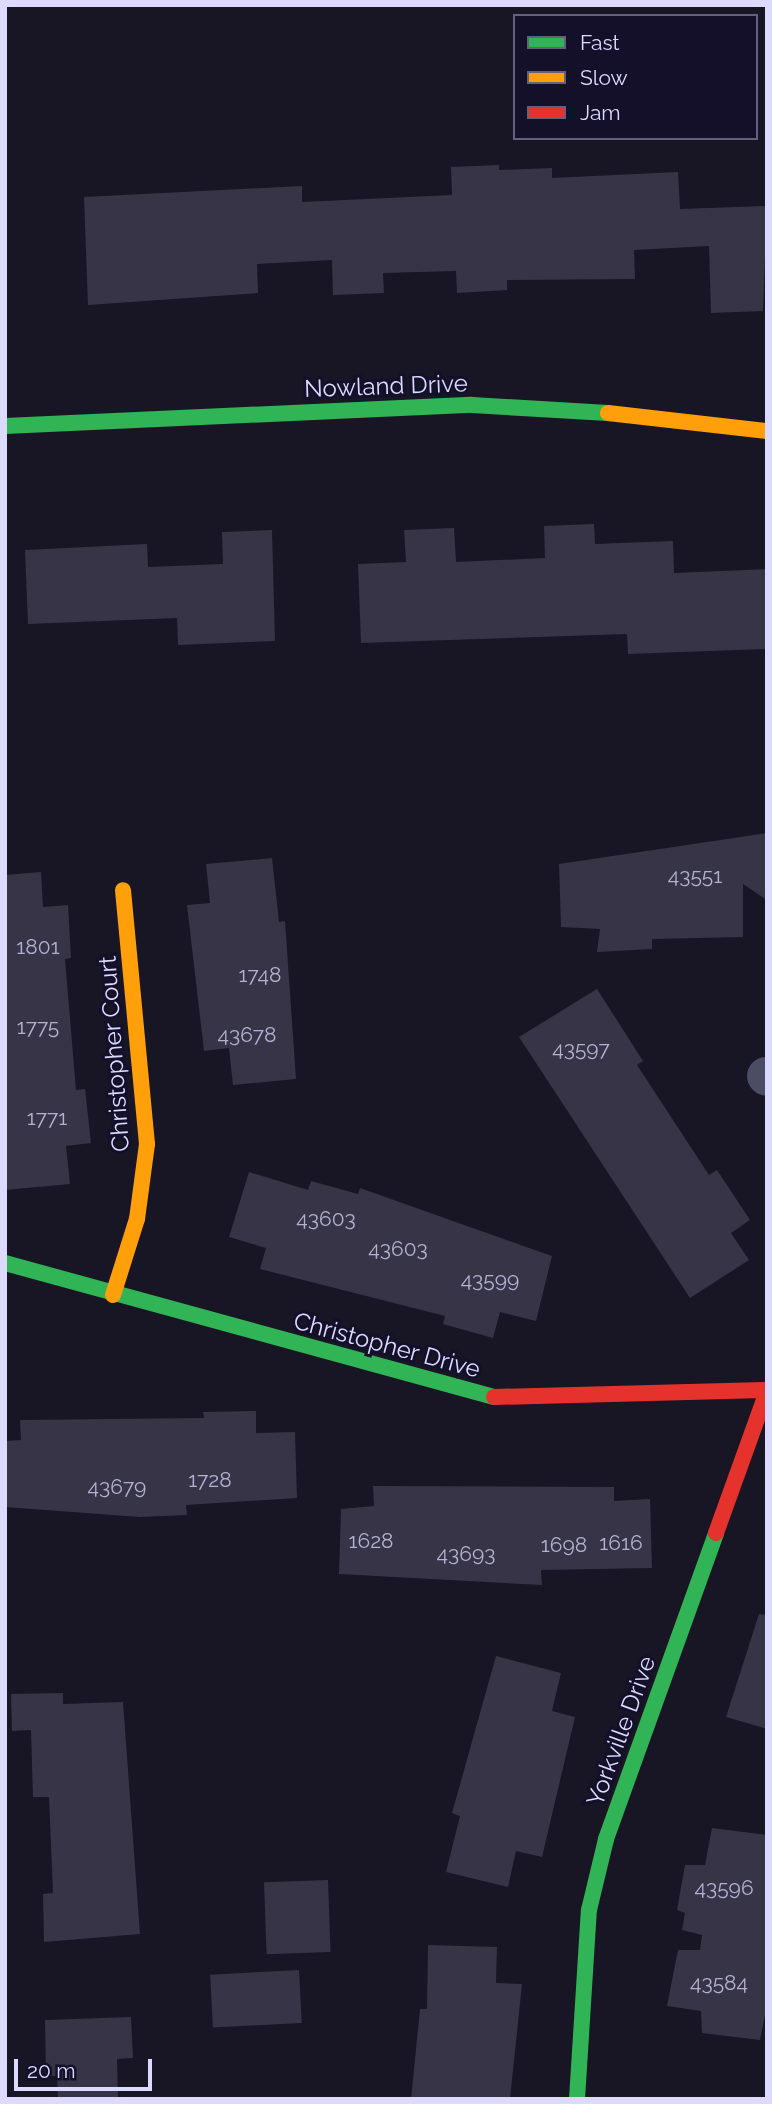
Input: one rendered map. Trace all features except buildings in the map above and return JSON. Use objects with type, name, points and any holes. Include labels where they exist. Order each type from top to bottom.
[{"type":"street","name":"Nowland Drive","points":[[5,425],[472,405],[575,409],[767,431]]},
{"type":"street","name":"Christopher Court","points":[[113,1295],[137,1219],[147,1144],[123,890]]},
{"type":"street","name":"Christopher Drive","points":[[5,1263],[113,1295],[506,1400],[767,1390]]},
{"type":"street","name":"Yorkville Drive","points":[[577,2099],[589,1910],[606,1839],[767,1390]]},
{"type":"traffic: fast","points":[[5,426],[472,405],[608,413]]},
{"type":"traffic: fast","points":[[5,1263],[494,1397]]},
{"type":"traffic: fast","points":[[577,2099],[589,1910],[606,1839],[716,1533]]},
{"type":"traffic: slow","points":[[608,413],[767,431]]},
{"type":"traffic: slow","points":[[113,1295],[137,1219],[147,1144],[123,890]]},
{"type":"traffic: jam","points":[[494,1397],[767,1390]]},
{"type":"traffic: jam","points":[[716,1533],[767,1391]]}]
